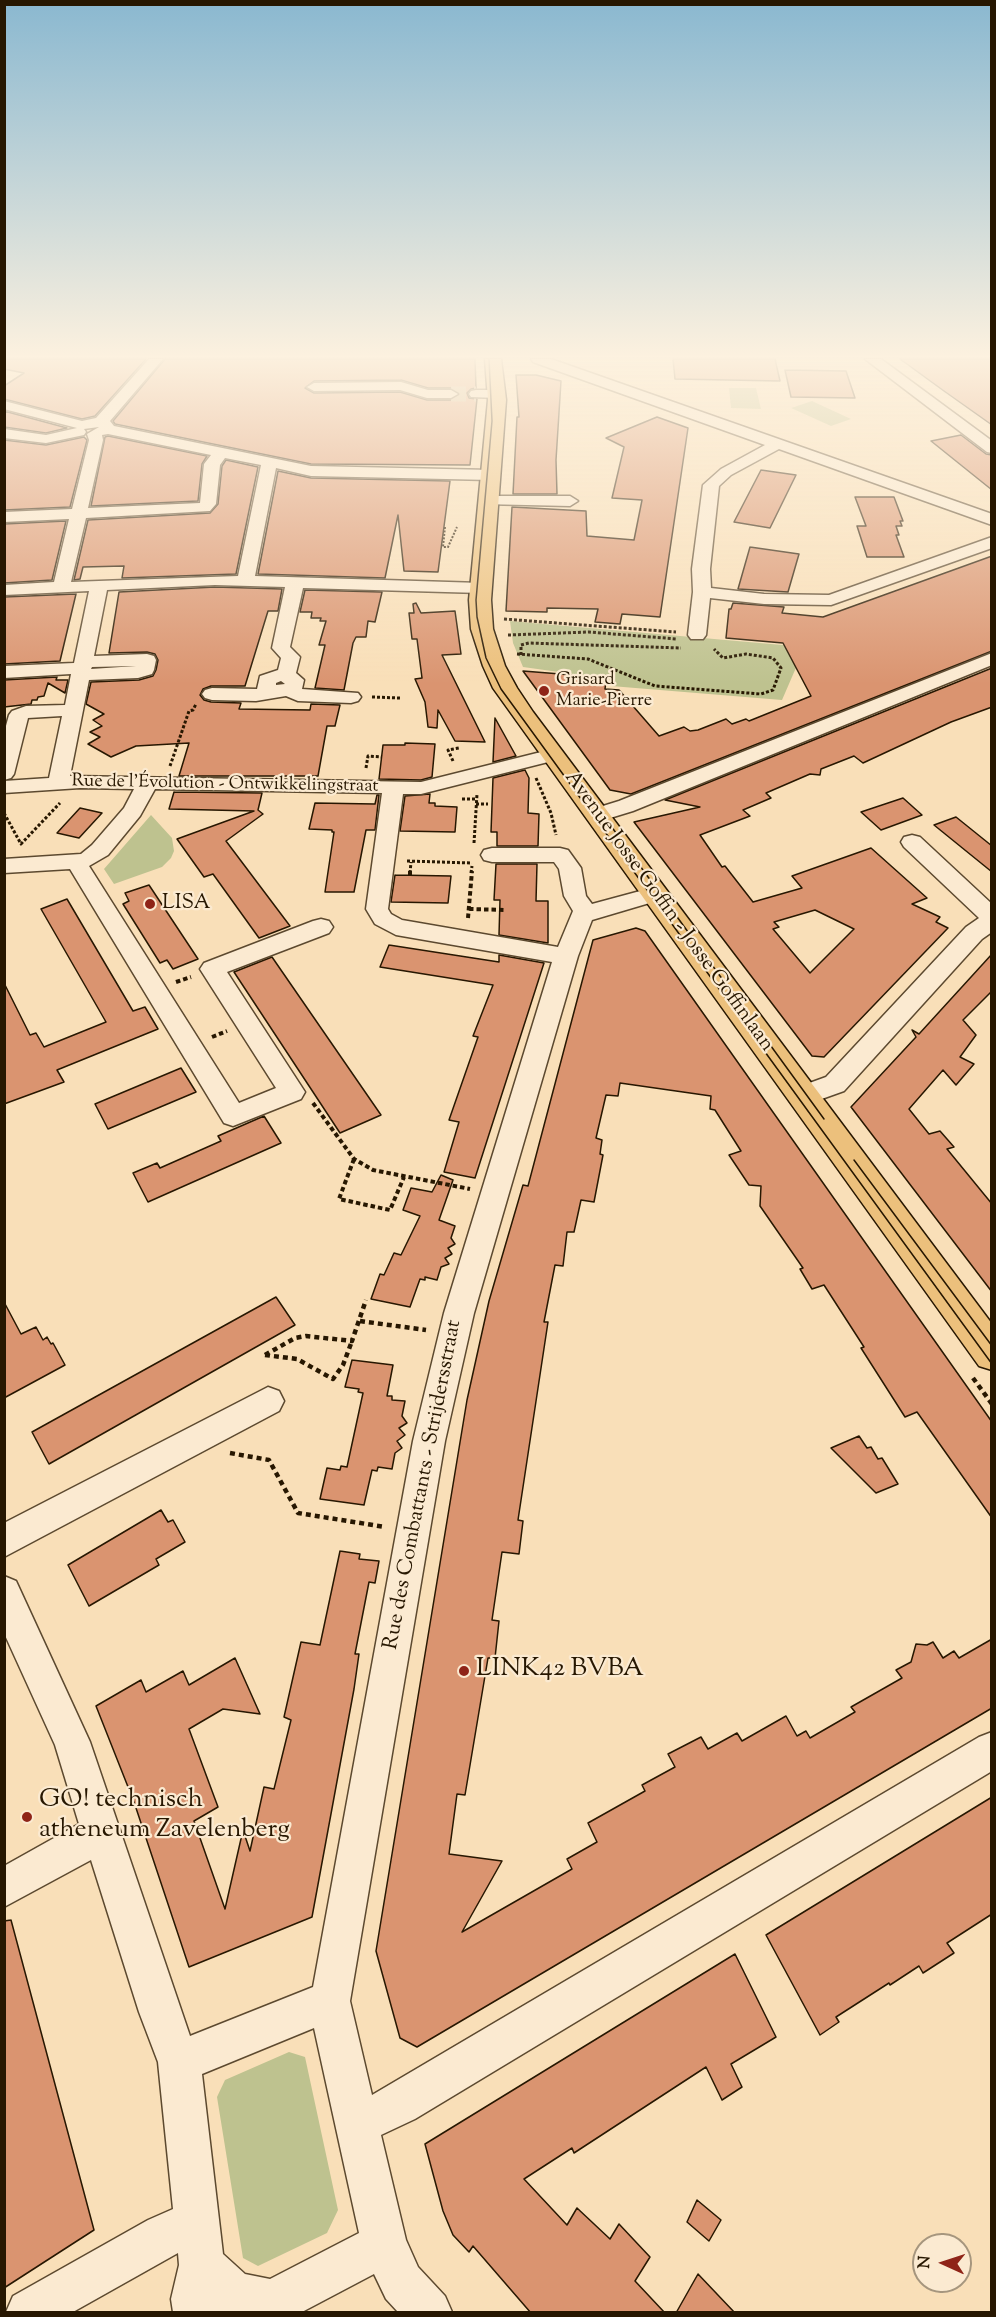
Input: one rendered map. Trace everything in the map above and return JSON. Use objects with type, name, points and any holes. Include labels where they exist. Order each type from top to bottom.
[{"type":"main road","name":"Avenue Josse Goffin - Josse Goffinlaan","points":[[492,467],[481,588],[482,629],[494,666],[505,688],[992,1354]]},
{"type":"street","points":[[61,588],[89,467]]},
{"type":"street","points":[[4,517],[204,508],[208,504],[212,467]]},
{"type":"street","points":[[246,580],[268,467]]},
{"type":"street","points":[[288,467],[311,471],[491,475]]},
{"type":"street","points":[[691,637],[702,592],[701,568],[711,485],[735,467]]},
{"type":"street","points":[[840,467],[990,519]]},
{"type":"street","points":[[488,501],[570,501]]},
{"type":"street","points":[[702,592],[764,599],[831,600],[992,542]]},
{"type":"street","points":[[4,590],[246,580],[481,588]]},
{"type":"street","points":[[282,685],[291,657],[280,648],[296,583]]},
{"type":"street","points":[[59,793],[99,586]]},
{"type":"street","points":[[597,815],[992,658]]},
{"type":"street","points":[[4,672],[82,668]]},
{"type":"street","points":[[212,694],[256,695],[282,685]]},
{"type":"street","points":[[282,685],[297,695],[351,697]]},
{"type":"street","points":[[4,774],[19,715],[26,712],[74,710]]},
{"type":"street","name":"Rue de l'Évolution - Ontwikkelingstraat","points":[[4,787],[59,793],[156,784],[421,788],[553,755]]},
{"type":"street","points":[[4,866],[76,862],[88,859],[100,850],[156,784]]},
{"type":"street","points":[[393,787],[377,909],[383,919],[396,927],[566,956]]},
{"type":"street","points":[[802,1096],[835,1084],[974,933],[992,919],[975,900],[912,842]]},
{"type":"street","points":[[482,859],[560,855],[570,868],[575,896],[586,913],[655,894]]},
{"type":"street","points":[[76,862],[233,1116],[292,1092],[212,969],[312,928]]},
{"type":"street","name":"Rue des Combattants - Strijdersstraat","points":[[329,2001],[333,1989],[337,1955],[425,1463],[449,1348],[566,956],[582,915],[586,913]]},
{"type":"street","points":[[4,1541],[268,1401]]},
{"type":"street","points":[[4,1593],[72,1742],[160,2012],[179,2062],[199,2243],[194,2299],[196,2313]]},
{"type":"street","points":[[357,2124],[400,2104],[992,1750]]},
{"type":"street","points":[[4,1888],[102,1832]]},
{"type":"street","points":[[179,2062],[329,2001],[384,2244],[402,2283],[429,2313]]},
{"type":"street","points":[[28,2313],[164,2236],[199,2243],[232,2295],[273,2303],[384,2244]]},
{"type":"path","points":[[445,527],[443,547],[448,547],[457,527]]},
{"type":"path","points":[[500,619],[665,632]]},
{"type":"path","points":[[508,635],[589,632],[691,637]]},
{"type":"path","points":[[521,655],[521,645],[529,643],[681,648]]},
{"type":"path","points":[[517,654],[588,659],[655,686],[748,693],[773,690],[781,668],[772,658],[746,654],[723,658],[714,649]]},
{"type":"path","points":[[156,784],[189,711],[193,710],[200,694],[212,694]]},
{"type":"path","points":[[4,813],[21,844],[59,793]]},
{"type":"path","points":[[476,804],[488,804]]},
{"type":"path","points":[[383,856],[400,857],[400,861],[411,862],[482,859]]},
{"type":"path","points":[[410,875],[411,862]]},
{"type":"path","points":[[469,909],[506,910]]},
{"type":"path","points":[[155,990],[212,969]]},
{"type":"path","points":[[190,1046],[248,1024]]},
{"type":"path","points":[[292,1092],[310,1099],[354,1160],[374,1170],[474,1189]]},
{"type":"path","points":[[354,1160],[339,1199],[390,1210],[404,1177]]},
{"type":"path","points":[[352,1341],[306,1336],[295,1338],[265,1355],[297,1359],[333,1379],[343,1365],[360,1321],[366,1300]]},
{"type":"path","points":[[360,1321],[430,1331]]},
{"type":"path","points":[[201,1437],[214,1450],[268,1460],[298,1513],[388,1527]]},
{"type":"green space","points":[[510,621],[805,647],[782,700],[611,686],[609,679],[523,667],[513,643]]},
{"type":"green space","points":[[151,815],[172,838],[174,851],[171,858],[162,867],[114,884],[104,869]]},
{"type":"green space","points":[[289,2052],[305,2057],[338,2210],[327,2233],[258,2266],[243,2258],[217,2097],[225,2080]]},
{"type":"building","points":[[4,467],[80,467],[70,507],[4,510]]},
{"type":"building","points":[[99,467],[202,467],[198,501],[91,506]]},
{"type":"building","points":[[222,467],[258,467],[236,574],[122,578],[124,566],[83,567],[80,579],[74,580],[88,520],[210,513],[218,504]]},
{"type":"building","points":[[514,467],[556,467],[557,494],[513,494]]},
{"type":"building","points":[[619,467],[682,467],[660,617],[622,614],[620,624],[595,622],[598,609],[547,608],[547,612],[506,611],[512,507],[586,511],[587,536],[634,540],[642,500],[612,498]]},
{"type":"building","points":[[964,467],[992,467],[992,490]]},
{"type":"building","points":[[761,470],[796,475],[770,528],[734,522]]},
{"type":"building","points":[[278,471],[311,478],[450,481],[438,572],[404,571],[398,515],[385,578],[258,574]]},
{"type":"building","points":[[855,497],[894,497],[903,521],[900,521],[902,526],[896,526],[899,535],[896,535],[904,557],[867,557],[857,526],[866,526]]},
{"type":"building","points":[[66,521],[52,580],[4,583],[4,524]]},
{"type":"building","points":[[750,547],[799,554],[788,592],[738,589]]},
{"type":"building","points":[[992,556],[992,651],[631,794],[610,790],[523,671],[573,675],[572,679],[606,681],[605,689],[619,690],[659,736],[684,727],[690,731],[698,730],[726,719],[732,724],[746,719],[749,721],[811,696],[783,643],[726,638],[729,609],[733,603],[784,607],[782,613],[823,617]]},
{"type":"building","points":[[215,587],[282,589],[278,611],[268,611],[245,686],[211,686],[203,689],[200,695],[204,700],[211,702],[241,703],[239,709],[310,710],[311,704],[340,705],[335,726],[327,726],[318,776],[179,776],[189,743],[136,746],[111,757],[88,744],[100,737],[90,732],[102,726],[93,720],[104,714],[86,704],[91,682],[139,680],[153,676],[156,670],[158,660],[155,654],[147,652],[109,653],[119,592]]},
{"type":"building","points":[[305,590],[382,592],[375,622],[368,621],[366,637],[356,637],[353,643],[344,690],[315,688],[325,645],[319,645],[326,621],[320,621],[321,618],[311,618],[312,612],[300,612]]},
{"type":"building","points":[[76,594],[60,661],[4,664],[4,597]]},
{"type":"building","points":[[416,603],[421,613],[455,611],[461,654],[442,655],[485,742],[455,741],[438,710],[437,728],[428,727],[425,702],[415,679],[422,678],[417,639],[412,639],[409,613],[414,613],[413,604]]},
{"type":"building","points":[[992,668],[992,707],[951,722],[863,763],[854,756],[821,769],[820,775],[810,774],[766,793],[771,798],[743,810],[750,816],[700,835],[722,867],[725,866],[753,902],[802,888],[792,876],[871,848],[927,898],[912,904],[940,917],[936,922],[948,928],[824,1057],[812,1056],[634,822],[700,807],[665,800]],"holes":[[[815,910],[854,929],[810,973],[773,929],[779,927],[774,922]]]},
{"type":"building","points":[[57,677],[56,680],[68,680],[65,693],[48,683],[44,696],[32,700],[31,704],[4,707],[4,680]]},
{"type":"building","points":[[495,718],[516,756],[493,762]]},
{"type":"building","points":[[405,743],[435,744],[432,777],[421,780],[379,779],[383,745],[405,745]]},
{"type":"building","points":[[525,770],[529,778],[528,813],[539,814],[538,846],[497,846],[497,832],[491,832],[493,778]]},
{"type":"building","points":[[174,792],[262,793],[258,810],[263,814],[226,841],[290,926],[259,938],[213,874],[204,877],[177,839],[254,811],[169,809]]},
{"type":"building","points":[[430,794],[429,803],[435,803],[435,806],[457,807],[455,832],[400,831],[405,796]]},
{"type":"building","points":[[377,795],[379,795],[375,830],[366,830],[354,892],[325,892],[334,832],[309,829],[315,803],[375,804]]},
{"type":"building","points":[[903,798],[922,815],[881,830],[861,812]]},
{"type":"building","points":[[80,808],[102,813],[79,838],[57,833]]},
{"type":"building","points":[[956,817],[992,846],[992,872],[934,825]]},
{"type":"building","points":[[496,864],[537,864],[536,901],[548,901],[548,943],[499,935],[500,900],[494,900]]},
{"type":"building","points":[[395,875],[451,876],[448,903],[391,902]]},
{"type":"building","points":[[149,885],[198,959],[173,969],[167,960],[160,963],[123,904],[129,901],[125,893]]},
{"type":"building","points":[[67,899],[133,1011],[145,1007],[158,1029],[57,1070],[64,1082],[4,1104],[4,983],[30,1035],[36,1033],[44,1047],[106,1022],[41,909]]},
{"type":"building","points":[[636,928],[645,931],[992,1422],[992,1518],[917,1412],[905,1417],[824,1285],[812,1289],[800,1269],[803,1268],[760,1206],[761,1186],[749,1185],[729,1155],[741,1151],[715,1110],[710,1109],[711,1096],[620,1083],[618,1096],[606,1095],[596,1138],[602,1140],[600,1154],[603,1155],[594,1202],[581,1200],[574,1232],[567,1232],[563,1266],[555,1265],[544,1322],[548,1322],[518,1520],[523,1521],[519,1554],[502,1552],[492,1620],[499,1621],[495,1658],[488,1658],[465,1795],[457,1794],[449,1854],[502,1861],[462,1932],[572,1869],[567,1859],[597,1842],[588,1823],[645,1791],[642,1785],[675,1767],[668,1754],[701,1737],[708,1749],[737,1733],[742,1741],[786,1716],[797,1736],[806,1731],[810,1738],[855,1712],[851,1707],[902,1678],[896,1670],[911,1662],[916,1644],[927,1645],[933,1642],[943,1658],[954,1651],[959,1658],[992,1639],[992,1708],[417,2047],[400,2038],[376,1951],[467,1400],[489,1301],[523,1185],[528,1186],[593,940]]},
{"type":"building","points":[[389,945],[499,962],[499,955],[544,963],[475,1178],[444,1172],[459,1122],[449,1120],[478,1037],[473,1036],[493,985],[380,967]]},
{"type":"building","points":[[992,954],[992,991],[963,1020],[976,1035],[960,1057],[974,1064],[956,1085],[943,1070],[909,1109],[929,1134],[940,1131],[954,1147],[947,1149],[992,1204],[992,1292],[851,1107],[916,1037],[912,1030],[919,1034]]},
{"type":"building","points":[[272,957],[381,1115],[340,1133],[234,972]]},
{"type":"building","points":[[181,1068],[196,1092],[108,1129],[95,1104]]},
{"type":"building","points":[[264,1116],[281,1143],[148,1202],[133,1173],[157,1163],[160,1168],[221,1141],[218,1136]]},
{"type":"building","points":[[441,1175],[453,1180],[439,1220],[455,1226],[451,1238],[455,1244],[448,1248],[452,1254],[445,1258],[449,1264],[441,1267],[437,1280],[425,1277],[425,1280],[420,1279],[410,1307],[371,1299],[380,1274],[384,1275],[394,1253],[401,1255],[420,1216],[403,1210],[411,1188],[432,1192]]},
{"type":"building","points":[[276,1297],[295,1325],[49,1464],[32,1432]]},
{"type":"building","points":[[4,1302],[21,1334],[36,1327],[43,1340],[47,1337],[51,1344],[53,1343],[65,1365],[4,1398]]},
{"type":"building","points":[[352,1360],[393,1365],[387,1396],[392,1396],[392,1400],[405,1401],[402,1416],[407,1423],[399,1428],[405,1435],[397,1441],[402,1448],[395,1453],[392,1469],[378,1467],[377,1471],[372,1470],[364,1505],[320,1499],[327,1468],[340,1470],[341,1466],[347,1467],[363,1393],[358,1392],[359,1389],[345,1387]]},
{"type":"building","points":[[859,1436],[867,1448],[871,1447],[878,1459],[882,1458],[898,1484],[876,1493],[831,1448]]},
{"type":"building","points":[[161,1510],[168,1522],[173,1520],[185,1542],[156,1559],[159,1565],[89,1606],[68,1565]]},
{"type":"building","points":[[340,1551],[360,1554],[359,1559],[379,1561],[375,1583],[369,1582],[355,1654],[359,1654],[354,1689],[312,1917],[189,1967],[134,1802],[96,1706],[141,1680],[146,1692],[183,1671],[189,1685],[235,1658],[260,1714],[223,1709],[189,1729],[218,1807],[194,1821],[225,1909],[243,1830],[250,1851],[264,1787],[274,1789],[291,1720],[284,1717],[301,1642],[320,1645]]},
{"type":"building","points":[[992,1797],[992,1914],[947,1943],[954,1953],[923,1973],[919,1966],[890,1985],[889,1983],[836,2017],[839,2022],[820,2035],[766,1935]]},
{"type":"building","points":[[11,1920],[94,2230],[4,2288],[4,1921]]},
{"type":"building","points":[[735,1954],[776,2037],[731,2064],[742,2087],[722,2100],[706,2067],[574,2153],[572,2148],[524,2179],[567,2225],[577,2208],[610,2239],[619,2224],[650,2257],[635,2281],[665,2313],[531,2313],[473,2246],[469,2252],[453,2235],[443,2211],[425,2144]]},
{"type":"building","points":[[697,2200],[721,2220],[709,2241],[687,2222]]},
{"type":"building","points":[[698,2274],[735,2313],[676,2313]]},
{"type":"tram line","points":[[488,467],[476,600],[477,617],[486,658],[501,689],[992,1364]]},
{"type":"tram line","points":[[579,782],[824,1119]]},
{"type":"tram line","points":[[854,1160],[992,1346]]},
{"type":"place","name":"Grisard Marie-Pierre","points":[[544,691]]},
{"type":"place","name":"LISA","points":[[150,904]]},
{"type":"place","name":"LINK42 BVBA","points":[[464,1671]]},
{"type":"place","name":"GO! technisch atheneum Zavelenberg","points":[[27,1817]]}]
